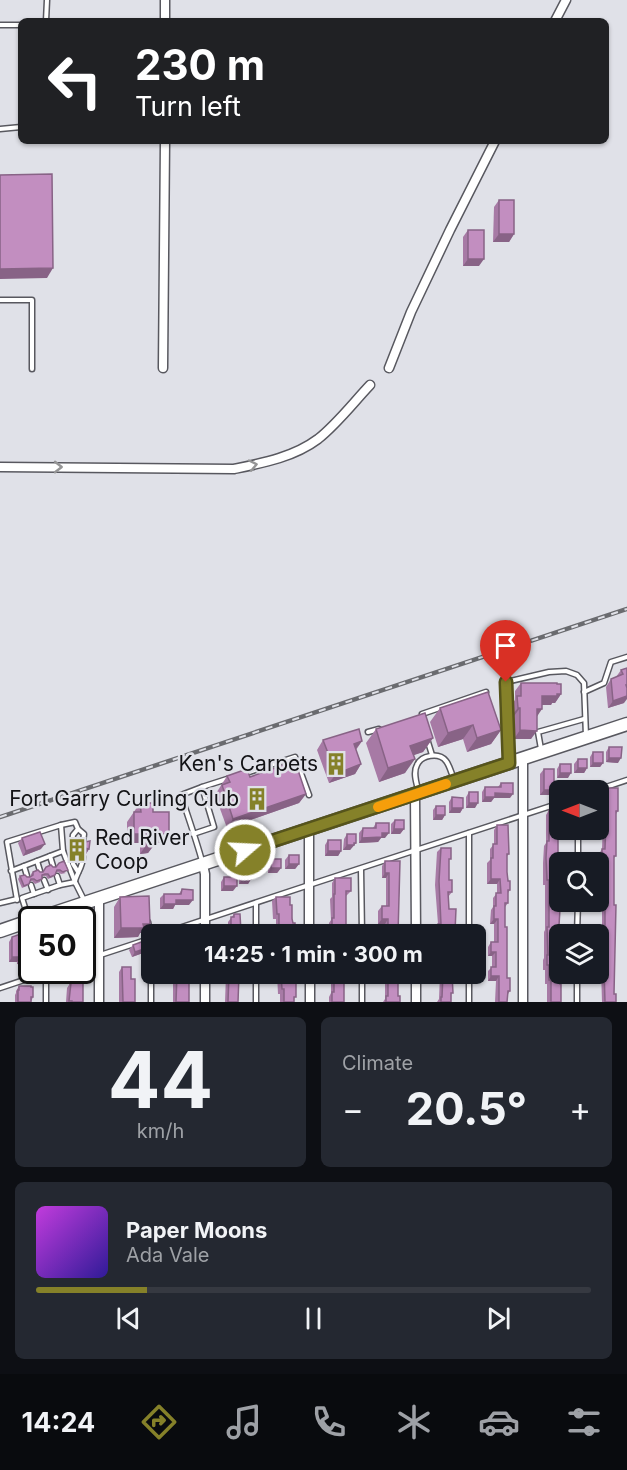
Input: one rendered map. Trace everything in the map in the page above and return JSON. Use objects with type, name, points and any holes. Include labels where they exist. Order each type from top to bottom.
[{"type":"main road","points":[[75,906],[627,724]]},
{"type":"main road","points":[[0,931],[18,925]]},
{"type":"street","points":[[165,0],[165,18]]},
{"type":"street","points":[[557,18],[566,0]]},
{"type":"street","points":[[163,368],[165,144]]},
{"type":"street","points":[[389,368],[411,312],[493,144]]},
{"type":"street","points":[[0,467],[234,469],[266,463],[293,453],[317,440],[370,385]]},
{"type":"street","points":[[523,1002],[524,758]]},
{"type":"street","points":[[416,924],[417,794]]},
{"type":"street","points":[[309,829],[309,924]]},
{"type":"street","points":[[203,865],[205,924]]},
{"type":"street","points":[[99,898],[99,1002]]},
{"type":"street","points":[[205,984],[205,1002]]},
{"type":"street","points":[[310,984],[310,1002]]},
{"type":"street","points":[[416,984],[416,1002]]},
{"type":"lane","points":[[46,18],[47,0]]},
{"type":"lane","points":[[0,25],[18,25]]},
{"type":"lane","points":[[0,129],[18,128]]},
{"type":"lane","points":[[0,300],[32,300],[32,369]]},
{"type":"lane","points":[[584,692],[604,683],[611,662],[627,657]]},
{"type":"lane","points":[[509,763],[506,682],[549,672],[566,671],[577,675],[584,683],[586,737]]},
{"type":"lane","points":[[419,715],[486,692]]},
{"type":"lane","points":[[542,752],[538,732],[585,719]]},
{"type":"lane","points":[[368,732],[388,726]]},
{"type":"lane","points":[[426,735],[432,756]]},
{"type":"lane","points":[[417,794],[416,767],[419,761],[432,756],[438,755],[446,761],[454,781]]},
{"type":"lane","points":[[243,774],[295,758],[309,795]]},
{"type":"lane","points":[[203,865],[181,795],[233,777]]},
{"type":"lane","points":[[609,786],[627,780]]},
{"type":"lane","points":[[193,834],[214,827],[202,787]]},
{"type":"lane","points":[[192,924],[549,807]]},
{"type":"lane","points":[[17,900],[7,842],[75,822],[84,834],[83,843]]},
{"type":"lane","points":[[61,825],[63,851],[85,903]]},
{"type":"lane","points":[[72,843],[73,835],[78,829]]},
{"type":"lane","points":[[469,833],[469,924]]},
{"type":"lane","points":[[11,871],[63,851]]},
{"type":"lane","points":[[50,856],[53,866]]},
{"type":"lane","points":[[72,857],[78,872]]},
{"type":"lane","points":[[75,882],[83,864],[83,857]]},
{"type":"lane","points":[[37,861],[40,871]]},
{"type":"lane","points":[[24,866],[27,876]]},
{"type":"lane","points":[[361,869],[362,924]]},
{"type":"lane","points":[[57,876],[60,885]]},
{"type":"lane","points":[[44,880],[48,890]]},
{"type":"lane","points":[[0,903],[75,882]]},
{"type":"lane","points":[[31,885],[34,894]]},
{"type":"lane","points":[[22,898],[25,906]]},
{"type":"lane","points":[[256,904],[256,924]]},
{"type":"lane","points":[[147,912],[149,924]]},
{"type":"lane","points":[[96,956],[141,941]]},
{"type":"lane","points":[[0,988],[18,982]]},
{"type":"lane","points":[[46,984],[46,1002]]},
{"type":"lane","points":[[151,984],[151,1002]]},
{"type":"lane","points":[[256,984],[256,1002]]},
{"type":"lane","points":[[362,984],[362,1002]]},
{"type":"lane","points":[[469,984],[469,1002]]},
{"type":"lane","points":[[577,984],[577,1002]]},
{"type":"building","points":[[52,174],[53,268],[0,269],[0,175]]},
{"type":"building","points":[[499,200],[514,200],[514,234],[499,234]]},
{"type":"building","points":[[468,230],[484,230],[484,259],[468,259]]},
{"type":"building","points":[[627,668],[627,696],[613,701],[611,679],[623,674],[621,670]]},
{"type":"building","points":[[521,683],[561,684],[561,694],[542,696],[542,709],[537,709],[537,731],[520,730],[520,708],[518,708],[517,696],[521,696]]},
{"type":"building","points":[[488,692],[501,730],[477,738],[473,725],[448,733],[440,708]]},
{"type":"building","points":[[425,713],[433,738],[410,746],[415,759],[388,768],[376,729]]},
{"type":"building","points":[[359,729],[362,741],[354,744],[361,764],[336,774],[323,740]]},
{"type":"building","points":[[609,747],[622,747],[621,758],[609,758]]},
{"type":"building","points":[[593,752],[603,752],[603,763],[593,763]]},
{"type":"building","points":[[578,759],[587,759],[587,768],[578,768]]},
{"type":"building","name":"Fort Garry Curling Club","points":[[295,761],[306,794],[233,819],[222,785],[230,782],[227,776],[247,769],[250,777]]},
{"type":"building","points":[[560,764],[571,764],[571,773],[560,773]]},
{"type":"building","points":[[544,769],[554,769],[554,780],[549,780],[549,790],[544,790]]},
{"type":"building","points":[[501,783],[513,783],[513,794],[495,793],[495,797],[485,797],[485,787],[501,787]]},
{"type":"building","points":[[609,788],[618,788],[616,856],[614,856],[614,905],[616,905],[614,994],[616,994],[616,1002],[605,1002],[604,984],[609,984],[609,924],[605,924],[605,912],[609,912],[609,852],[602,852],[602,849],[605,849],[605,840],[609,840]]},
{"type":"building","points":[[469,792],[478,792],[478,803],[469,803]]},
{"type":"building","points":[[452,797],[463,798],[463,808],[452,808]]},
{"type":"building","points":[[140,803],[153,803],[153,812],[169,812],[169,834],[155,834],[155,844],[147,844],[147,834],[134,834],[134,812],[141,812]]},
{"type":"building","points":[[436,806],[445,806],[445,815],[436,815]]},
{"type":"building","points":[[395,820],[404,820],[404,829],[394,829]]},
{"type":"building","points":[[376,823],[389,823],[389,833],[382,833],[382,837],[362,838],[363,828],[376,828]]},
{"type":"building","points":[[497,825],[508,825],[507,872],[510,890],[508,890],[508,903],[505,903],[505,927],[507,927],[507,978],[510,978],[510,991],[508,991],[507,1002],[499,1002],[499,976],[491,976],[491,967],[496,967],[496,952],[491,952],[491,942],[498,942],[498,919],[494,919],[494,906],[496,906],[496,893],[501,893],[500,879],[491,879],[491,858],[493,858],[493,844],[497,844]]},
{"type":"building","points":[[40,832],[45,844],[26,851],[22,838]]},
{"type":"building","points":[[347,834],[356,834],[354,845],[347,845]]},
{"type":"building","points":[[80,838],[85,842],[90,841],[89,849],[85,848],[80,852],[76,848],[72,849],[72,841],[76,842]]},
{"type":"building","points":[[328,840],[341,840],[341,851],[328,851]]},
{"type":"building","points":[[558,840],[558,852],[549,852],[549,880],[547,880],[546,858],[547,841]]},
{"type":"building","points":[[441,848],[451,848],[449,880],[452,880],[452,892],[448,892],[449,909],[456,909],[455,924],[441,924],[439,881]]},
{"type":"building","points":[[289,855],[299,855],[299,864],[289,864]]},
{"type":"building","points":[[271,859],[281,859],[281,868],[271,868]]},
{"type":"building","points":[[64,861],[68,870],[63,872],[57,870],[55,875],[50,877],[48,874],[42,875],[42,879],[37,881],[31,879],[29,884],[24,886],[20,876],[30,877],[33,872],[38,870],[43,872],[46,867],[51,865],[56,867]]},
{"type":"building","points":[[385,861],[400,861],[398,924],[388,924],[388,919],[382,919],[382,906],[389,906],[389,873],[385,873]]},
{"type":"building","points":[[243,869],[251,869],[251,879],[242,879]]},
{"type":"building","points":[[224,877],[237,877],[237,886],[224,886]]},
{"type":"building","points":[[335,878],[351,878],[351,891],[346,891],[346,924],[332,924]]},
{"type":"building","points":[[182,889],[193,890],[193,900],[176,900],[176,904],[164,904],[164,894],[181,894]]},
{"type":"building","points":[[149,896],[150,924],[141,924],[141,928],[121,928],[120,897]]},
{"type":"building","points":[[276,897],[290,897],[292,919],[295,924],[279,924],[279,914],[277,914]]},
{"type":"building","points":[[549,912],[560,912],[559,924],[549,924]]},
{"type":"building","points":[[234,914],[240,914],[241,924],[231,924],[231,917],[234,917]]},
{"type":"building","points":[[547,927],[549,927],[549,965],[547,965]]},
{"type":"building","points":[[18,935],[18,957],[12,957],[12,937]]},
{"type":"building","points":[[141,942],[141,950],[135,952],[133,945]]},
{"type":"building","points":[[122,967],[131,967],[131,979],[135,979],[135,1002],[123,1002]]},
{"type":"building","points":[[71,984],[83,984],[83,1002],[69,1001]]},
{"type":"building","points":[[177,984],[189,984],[189,1002],[176,1002]]},
{"type":"building","points":[[229,984],[239,984],[238,1002],[228,1002]]},
{"type":"building","points":[[282,984],[296,984],[294,1002],[284,1002],[284,989],[282,989]]},
{"type":"building","points":[[334,984],[344,984],[344,1002],[332,1002],[332,992],[334,992]]},
{"type":"building","points":[[388,984],[398,984],[400,1002],[386,1002],[386,996],[388,996]]},
{"type":"building","points":[[443,984],[453,984],[451,1002],[441,1002]]},
{"type":"building","points":[[551,984],[561,984],[561,1002],[551,1002]]},
{"type":"building","points":[[19,986],[33,987],[31,1002],[18,1002]]},
{"type":"railway","points":[[0,817],[627,609]]},
{"type":"slow traffic","points":[[378,807],[446,784]]},
{"type":"place","name":"Ken's Carpets","points":[[336,764]]},
{"type":"place","name":"Fort Garry Curling Club","points":[[257,799]]},
{"type":"place","name":"Red River Coop","points":[[77,850]]},
{"type":"route","points":[[245,850],[509,763],[506,682]]}]
